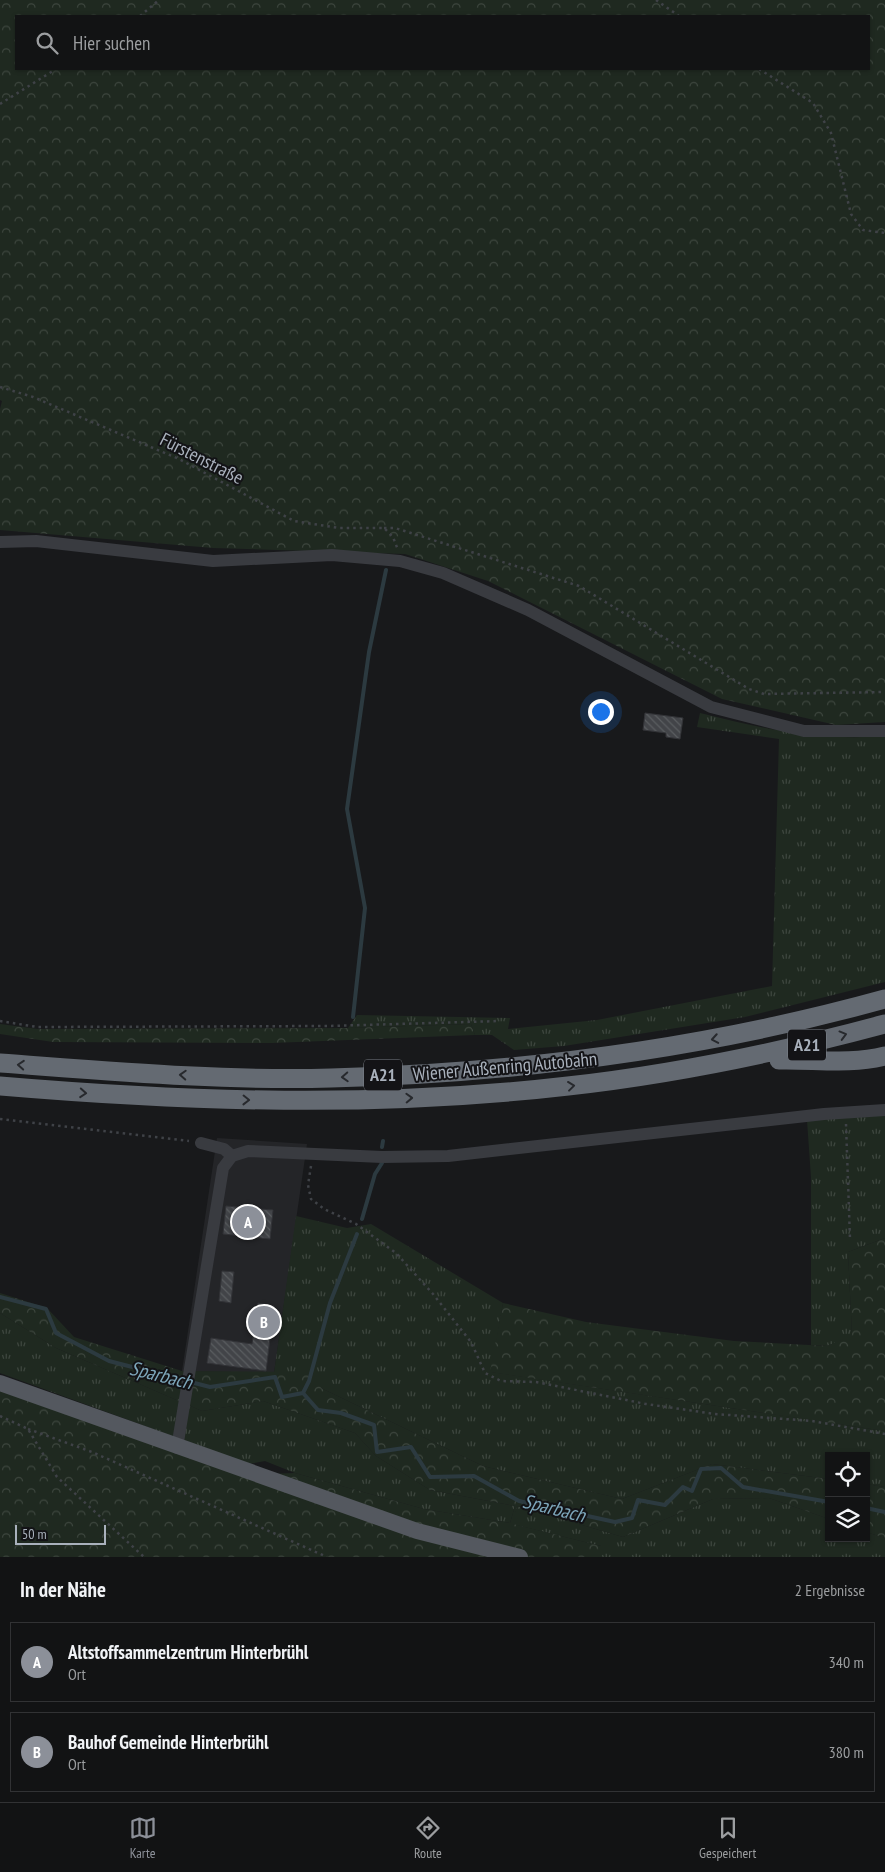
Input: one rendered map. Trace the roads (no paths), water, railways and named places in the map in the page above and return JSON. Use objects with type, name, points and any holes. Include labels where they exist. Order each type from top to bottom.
[{"type":"highway","name":"Wiener Außenring Autobahn","points":[[0,1063],[221,1077],[330,1078],[469,1072],[630,1054],[763,1030],[885,999]]},
{"type":"highway","name":"Wiener Außenring Autobahn","points":[[0,1086],[215,1100],[325,1101],[470,1095],[569,1086],[727,1061],[804,1045],[885,1024]]},
{"type":"highway","points":[[727,1061],[810,1059],[841,1062],[871,1060],[885,1056]]},
{"type":"main road","points":[[0,1383],[177,1448],[417,1532],[520,1557]]},
{"type":"street","points":[[0,542],[36,542],[213,561],[332,555],[400,561],[443,573],[528,610],[711,707],[804,731],[885,731]]},
{"type":"street","points":[[177,1448],[223,1168],[232,1156],[248,1151],[382,1157],[448,1156],[846,1112],[885,1110]]},
{"type":"street","points":[[201,1143],[224,1149],[232,1156]]},
{"type":"waterway","points":[[353,1017],[365,908],[347,809],[369,652],[386,570]]},
{"type":"waterway","points":[[382,1147],[383,1141]]},
{"type":"waterway","points":[[362,1219],[375,1174],[382,1163]]},
{"type":"waterway","points":[[303,1393],[309,1381],[330,1303],[357,1234]]},
{"type":"waterway","name":"Sparbach","points":[[0,1297],[46,1309],[56,1333],[109,1361],[210,1387],[275,1377],[282,1397],[303,1393],[318,1410],[341,1413],[374,1425],[377,1452],[411,1447],[430,1477],[474,1476],[519,1501],[615,1522],[632,1518],[638,1500],[665,1505],[683,1487],[692,1491],[701,1469],[721,1468],[743,1487],[825,1501]]},
{"type":"waterway","name":"Sparbach","points":[[870,1509],[885,1512]]},
{"type":"place","name":"Altstoffsammelzentrum Hinterbrühl","points":[[248,1222]]},
{"type":"place","name":"Bauhof Gemeinde Hinterbrühl","points":[[264,1322]]}]
